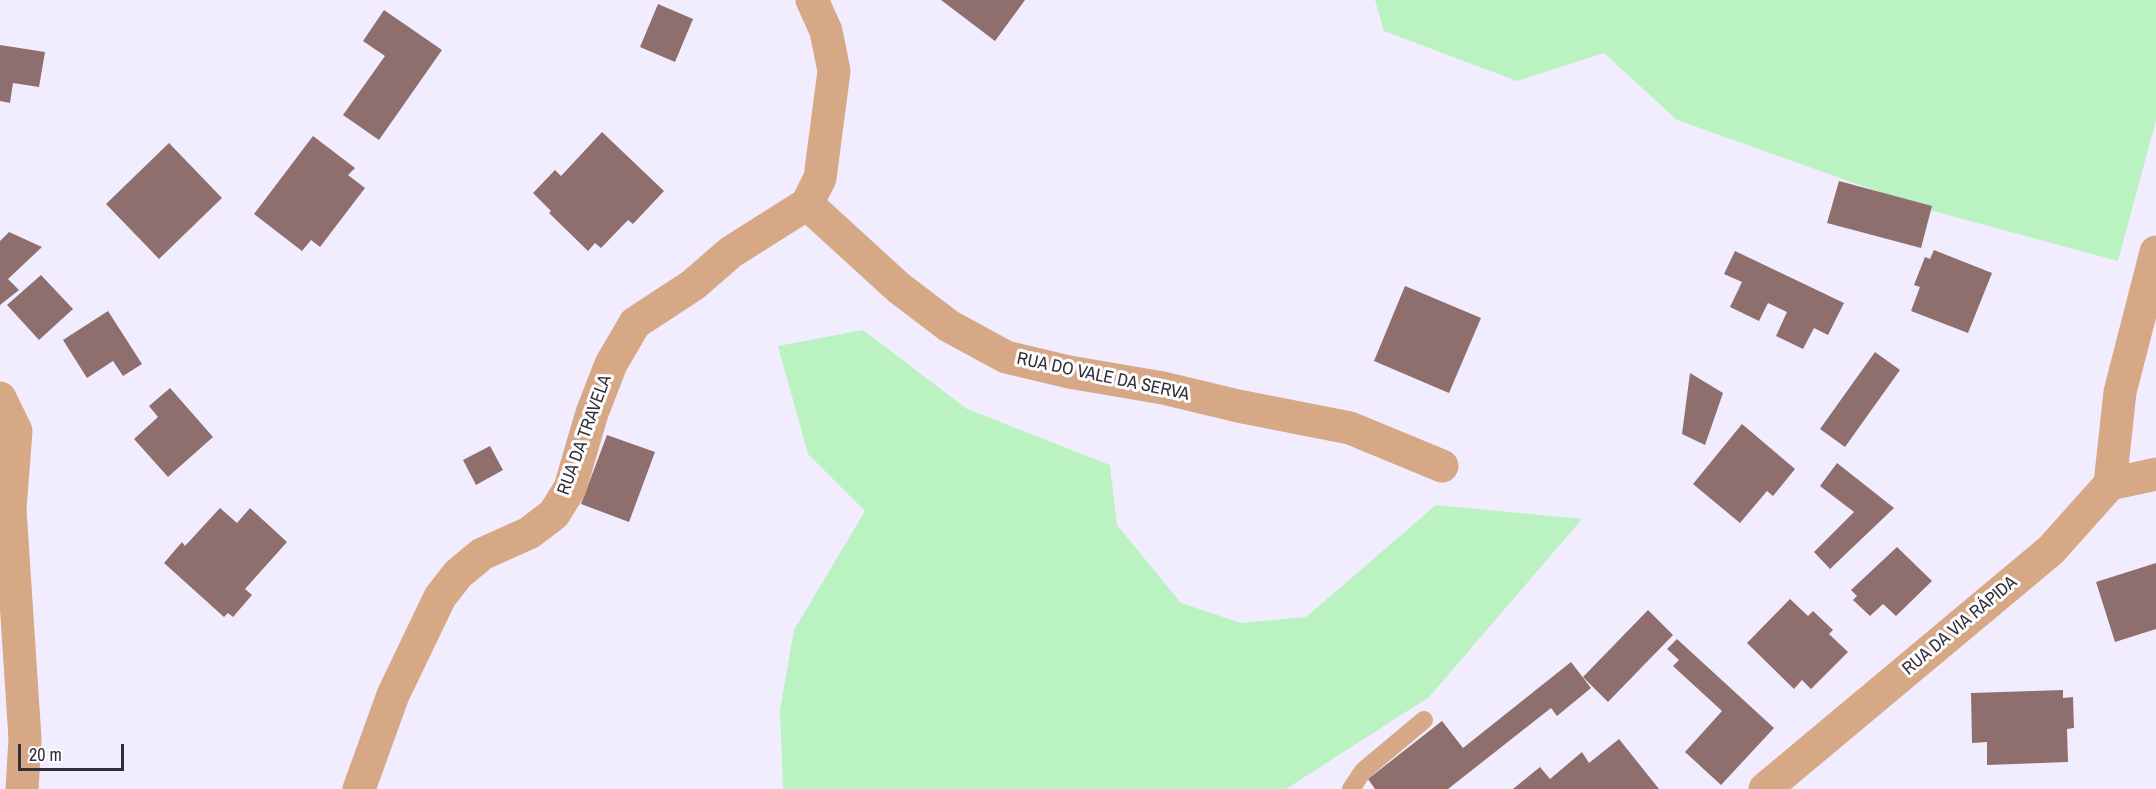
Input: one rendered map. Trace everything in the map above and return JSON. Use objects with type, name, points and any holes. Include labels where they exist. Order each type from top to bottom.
[{"type":"street","points":[[807,204],[820,178],[834,71],[826,31],[808,1]]},
{"type":"street","name":"RUA DO VALE DA SERVA","points":[[807,204],[898,288],[949,326],[1006,357],[1069,372],[1163,388],[1238,406],[1350,428],[1442,466]]},
{"type":"street","name":"RUA DA TRAVELA","points":[[359,789],[393,695],[440,597],[458,574],[482,554],[529,533],[554,514],[570,488],[592,413],[608,374],[635,323],[693,285],[731,252],[807,204]]},
{"type":"street","points":[[2156,252],[2120,392],[2109,484],[2156,474]]},
{"type":"street","points":[[0,398],[16,431],[10,509],[25,740],[22,789]]},
{"type":"street","name":"RUA DA VIA RÁPIDA","points":[[1765,789],[2050,550],[2109,484]]},
{"type":"lane","points":[[1351,789],[1363,771],[1424,720]]},
{"type":"green space","points":[[1375,0],[2156,0],[2156,120],[2118,261],[1933,211],[1677,120],[1604,53],[1517,81],[1384,31]]},
{"type":"green space","points":[[863,330],[967,409],[1110,465],[1117,525],[1181,603],[1241,623],[1306,617],[1436,505],[1582,519],[1429,697],[1286,789],[783,789],[780,710],[794,630],[865,511],[808,454],[778,346]]},
{"type":"building","points":[[941,0],[1025,0],[995,41]]},
{"type":"building","points":[[658,4],[693,19],[675,62],[640,47]]},
{"type":"building","points":[[384,10],[442,50],[379,140],[343,115],[385,56],[363,41]]},
{"type":"building","points":[[0,45],[45,52],[39,87],[13,83],[10,103],[0,101]]},
{"type":"building","points":[[602,132],[664,191],[633,224],[628,220],[601,248],[595,243],[588,251],[549,213],[551,211],[533,193],[555,170],[561,176]]},
{"type":"building","points":[[313,136],[355,168],[348,175],[365,188],[320,247],[311,240],[302,251],[254,214]]},
{"type":"building","points":[[169,143],[222,198],[159,259],[106,204]]},
{"type":"building","points":[[1839,181],[1932,206],[1921,248],[1827,223]]},
{"type":"building","points":[[9,232],[42,247],[8,279],[19,290],[0,305],[0,241]]},
{"type":"building","points":[[1934,250],[1992,273],[1968,333],[1911,311],[1920,287],[1914,285],[1925,257],[1930,259]]},
{"type":"building","points":[[1735,251],[1844,303],[1828,335],[1814,328],[1803,349],[1776,336],[1787,312],[1768,303],[1759,321],[1730,307],[1742,282],[1724,274]]},
{"type":"building","points":[[41,275],[73,309],[39,340],[7,305]]},
{"type":"building","points":[[1405,286],[1481,318],[1449,393],[1374,361]]},
{"type":"building","points":[[108,311],[142,364],[123,376],[113,361],[87,378],[63,340]]},
{"type":"building","points":[[1875,352],[1900,370],[1845,447],[1820,429]]},
{"type":"building","points":[[1690,373],[1723,393],[1705,445],[1682,434]]},
{"type":"building","points":[[170,388],[213,437],[168,477],[134,439],[158,417],[149,406]]},
{"type":"building","points":[[1742,424],[1795,469],[1773,496],[1767,491],[1740,523],[1693,484]]},
{"type":"building","points":[[607,435],[655,452],[629,522],[581,504]]},
{"type":"building","points":[[490,446],[503,470],[476,485],[463,460]]},
{"type":"building","points":[[1837,463],[1894,508],[1830,569],[1814,552],[1854,512],[1820,486]]},
{"type":"building","points":[[220,508],[237,523],[250,508],[287,542],[245,589],[252,595],[233,617],[228,613],[224,617],[164,563],[182,542],[185,546]]},
{"type":"building","points":[[1897,547],[1932,581],[1896,616],[1883,604],[1870,616],[1853,600],[1857,596],[1851,590]]},
{"type":"building","points":[[2156,563],[2156,629],[2115,642],[2096,582]]},
{"type":"building","points":[[1790,599],[1808,616],[1813,611],[1833,630],[1829,634],[1848,652],[1811,689],[1802,680],[1794,689],[1747,643]]},
{"type":"building","points":[[1648,610],[1673,635],[1608,702],[1583,677]]},
{"type":"building","points":[[1677,639],[1774,728],[1721,785],[1685,752],[1722,711],[1673,666],[1679,660],[1667,649]]},
{"type":"building","points":[[1571,662],[1591,688],[1557,716],[1551,708],[1448,789],[1375,789],[1368,779],[1442,721],[1463,748]]},
{"type":"building","points":[[2063,690],[2063,698],[2073,697],[2074,728],[2067,729],[2068,762],[1987,765],[1987,742],[1972,743],[1971,693]]},
{"type":"building","points":[[1619,739],[1659,789],[1513,789],[1540,767],[1550,779],[1582,752],[1589,763]]}]
